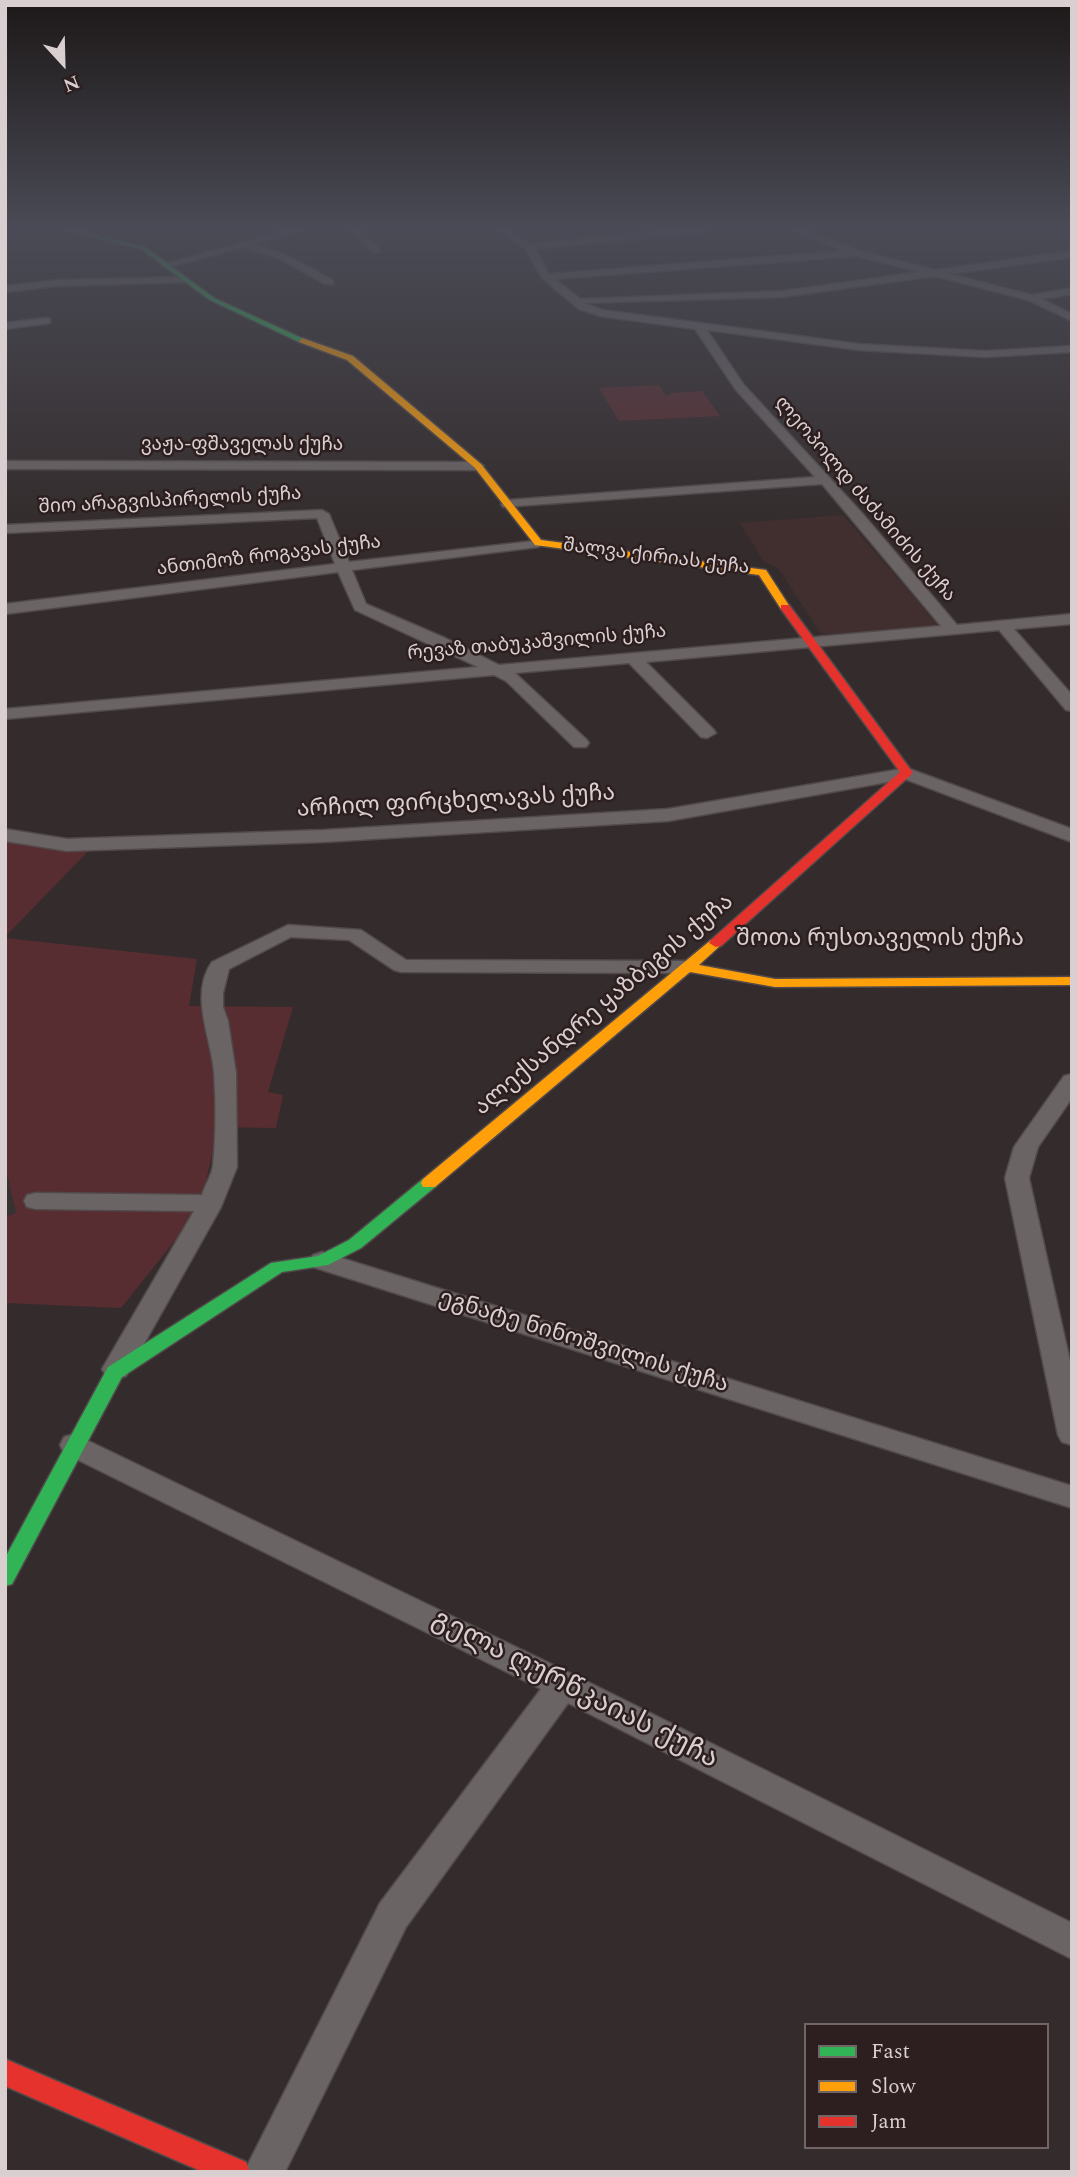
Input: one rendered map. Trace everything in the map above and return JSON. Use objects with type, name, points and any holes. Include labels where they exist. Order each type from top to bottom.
[{"type":"street","name":"შალვა ქირიას ქუჩა","points":[[278,331],[350,358],[478,466],[538,543],[762,572],[808,641],[907,773]]},
{"type":"street","name":"ლეოპოლდ ძაძამიძის ქუჩა","points":[[701,331],[715,357],[730,377],[780,435],[825,480],[953,630]]},
{"type":"street","points":[[734,331],[859,347],[985,354],[1072,349]]},
{"type":"street","name":"ვაჟა-ფშაველას ქუჩა","points":[[5,465],[478,466]]},
{"type":"street","points":[[508,504],[825,480]]},
{"type":"street","name":"შიო არაგვისპირელის ქუჩა","points":[[5,530],[322,514],[342,567]]},
{"type":"street","name":"ანთიმოზ როგავას ქუჩა","points":[[5,610],[538,543]]},
{"type":"street","points":[[342,567],[360,607],[512,678],[580,743]]},
{"type":"street","name":"რევაზ თაბუკაშვილის ქუჩა","points":[[5,714],[808,641],[1072,620]]},
{"type":"street","points":[[1003,625],[1072,706]]},
{"type":"street","points":[[632,657],[707,733]]},
{"type":"street","points":[[907,773],[1072,836]]},
{"type":"street","name":"არჩილ ფირცხელავას ქუჩა","points":[[5,835],[67,845],[324,836],[668,815],[907,773]]},
{"type":"street","name":"ალექსანდრე ყაზბეგის ქუჩა","points":[[322,1261],[355,1244],[384,1222],[688,967],[907,773]]},
{"type":"street","name":"შოთა რუსთაველის ქუჩა","points":[[211,1203],[225,1167],[225,1073],[217,1021],[212,1007],[212,993],[219,966],[288,930],[354,934],[401,966],[763,965]]},
{"type":"street","name":"შოთა რუსთაველის ქუჩა","points":[[688,967],[775,983],[1072,981]]},
{"type":"street","points":[[1072,1081],[1026,1147],[1017,1178],[1072,1435]]},
{"type":"street","points":[[5,1578],[74,1445],[211,1203],[36,1201]]},
{"type":"street","name":"ეგნატე ნინოშვილის ქუჩა","points":[[115,1372],[277,1267],[322,1261],[1072,1497]]},
{"type":"street","name":"გელა ღურწკაიას ქუჩა","points":[[74,1445],[563,1685],[1072,1942]]},
{"type":"street","points":[[264,2172],[393,1915],[563,1685]]},
{"type":"street","points":[[5,2072],[236,2172]]},
{"type":"shaded area","points":[[659,385],[666,396],[671,395],[670,393],[702,391],[720,416],[619,421],[599,388]]},
{"type":"shaded area","points":[[843,515],[939,626],[822,635],[778,568],[764,562],[740,523]]},
{"type":"shaded area","points":[[5,834],[96,843],[5,937]]},
{"type":"shaded area","points":[[5,938],[197,959],[189,1006],[293,1007],[268,1092],[283,1095],[276,1128],[218,1127],[200,1209],[121,1308],[5,1303]]},
{"type":"traffic: fast","points":[[281,331],[302,340]]},
{"type":"traffic: fast","points":[[5,1578],[115,1372],[277,1267],[322,1261],[355,1244],[429,1183]]},
{"type":"traffic: slow","points":[[302,340],[350,358],[478,466],[538,543],[762,572],[785,607]]},
{"type":"traffic: slow","points":[[429,1183],[716,943]]},
{"type":"traffic: slow","points":[[688,967],[775,983],[1072,981]]},
{"type":"traffic: jam","points":[[716,943],[907,773],[785,607]]},
{"type":"traffic: jam","points":[[5,2072],[236,2172]]}]
